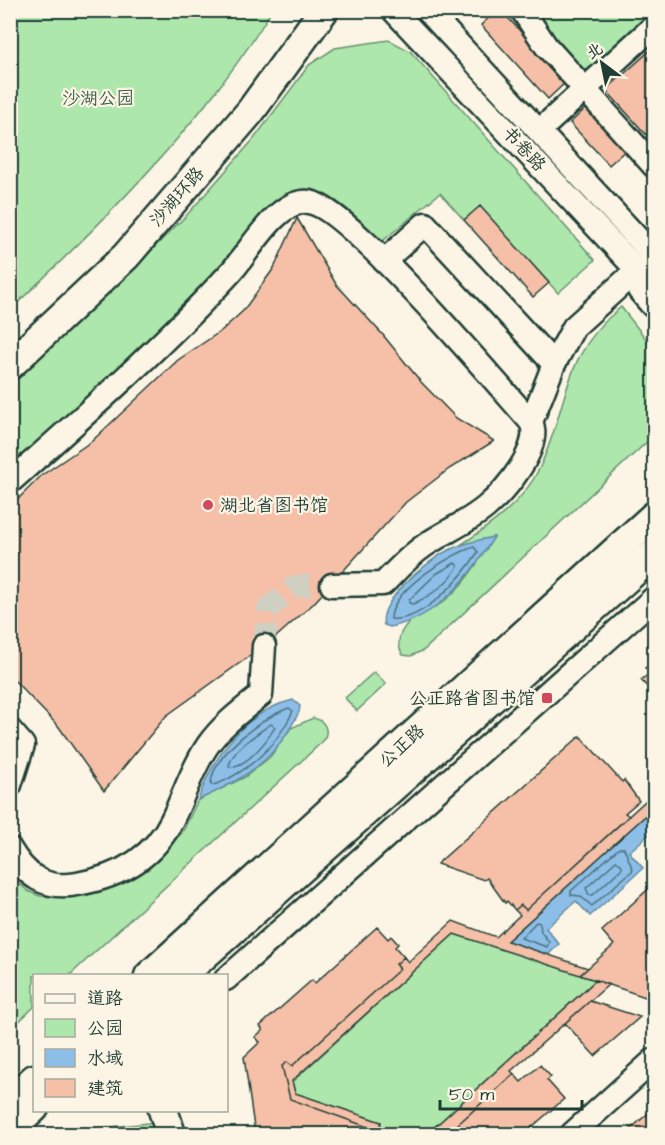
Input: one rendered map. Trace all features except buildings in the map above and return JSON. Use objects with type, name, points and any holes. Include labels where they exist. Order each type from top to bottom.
[{"type":"main road","name":"沙湖环路","points":[[10,365],[126,256],[250,112],[324,10]]},
{"type":"main road","points":[[647,272],[642,289],[654,303]]},
{"type":"main road","name":"公正路","points":[[150,974],[654,516]]},
{"type":"main road","name":"公正路","points":[[184,974],[654,554]]},
{"type":"main road","points":[[15,1124],[33,1081]]},
{"type":"main road","points":[[15,1124],[33,1109]]},
{"type":"main road","points":[[165,1112],[171,1134]]},
{"type":"street","name":"书卷路","points":[[393,10],[647,272]]},
{"type":"street","name":"书卷路","points":[[427,10],[539,131],[647,272]]},
{"type":"street","points":[[522,10],[541,40],[654,166]]},
{"type":"street","points":[[539,131],[654,26]]},
{"type":"street","points":[[10,482],[130,374],[230,272],[280,212],[291,205],[310,202],[329,210],[384,261],[531,422],[534,434],[529,453],[520,468],[487,507],[419,550],[383,584],[332,585]]},
{"type":"street","points":[[384,261],[425,224],[554,364]]},
{"type":"street","points":[[531,422],[554,364],[574,327],[647,272]]},
{"type":"street","points":[[228,978],[654,598]]},
{"type":"street","points":[[10,849],[25,871],[33,878],[52,886],[110,877],[131,867],[146,855],[166,831],[206,748],[228,721],[261,695],[264,646]]},
{"type":"street","points":[[10,730],[23,745],[12,777]]},
{"type":"street","points":[[572,1134],[654,1060]]},
{"type":"green space","name":"沙湖公园","points":[[11,10],[271,11],[217,90],[169,148],[92,230],[11,309]]},
{"type":"green space","points":[[654,10],[582,77],[532,11]]},
{"type":"green space","points":[[389,40],[410,51],[595,260],[558,293],[480,207],[464,220],[440,193],[379,244],[375,243],[329,198],[312,193],[260,219],[194,295],[11,470],[11,384],[186,216],[253,140],[309,65],[335,48]]},
{"type":"green space","points":[[621,307],[654,349],[654,432],[651,438],[424,650],[411,656],[403,655],[399,642],[401,633],[409,622],[442,603],[457,589],[477,564],[493,537],[459,546],[505,512],[533,480],[550,444],[576,363],[601,326]]},
{"type":"green space","points":[[374,672],[386,684],[357,711],[345,698]]},
{"type":"green space","points":[[313,718],[321,721],[326,733],[323,741],[71,974],[33,974],[33,1008],[11,1029],[10,876],[28,891],[40,896],[63,897],[78,894],[156,859],[182,833],[198,800],[245,777],[270,757],[291,728]]},
{"type":"green space","points":[[454,934],[596,980],[427,1134],[404,1134],[380,1126],[381,1122],[295,1093],[292,1082]]},
{"type":"green space","points":[[157,1122],[161,1134],[90,1134],[92,1129]]},
{"type":"water","points":[[494,537],[474,567],[438,605],[408,622],[390,627],[384,625],[384,616],[395,594],[427,564],[457,547]]},
{"type":"water","points":[[293,700],[300,706],[299,712],[290,729],[269,756],[231,784],[198,800],[212,767],[233,738],[260,714]]},
{"type":"water","points":[[654,808],[654,830],[629,852],[643,868],[590,916],[576,901],[546,928],[559,944],[548,955],[507,941]]},
{"type":"tunnel","points":[[264,646],[268,609],[295,586],[332,585]]},
{"type":"place","name":"湖北省图书馆","points":[[208,505]]},
{"type":"place","name":"公正路省图书馆","points":[[547,698]]}]
